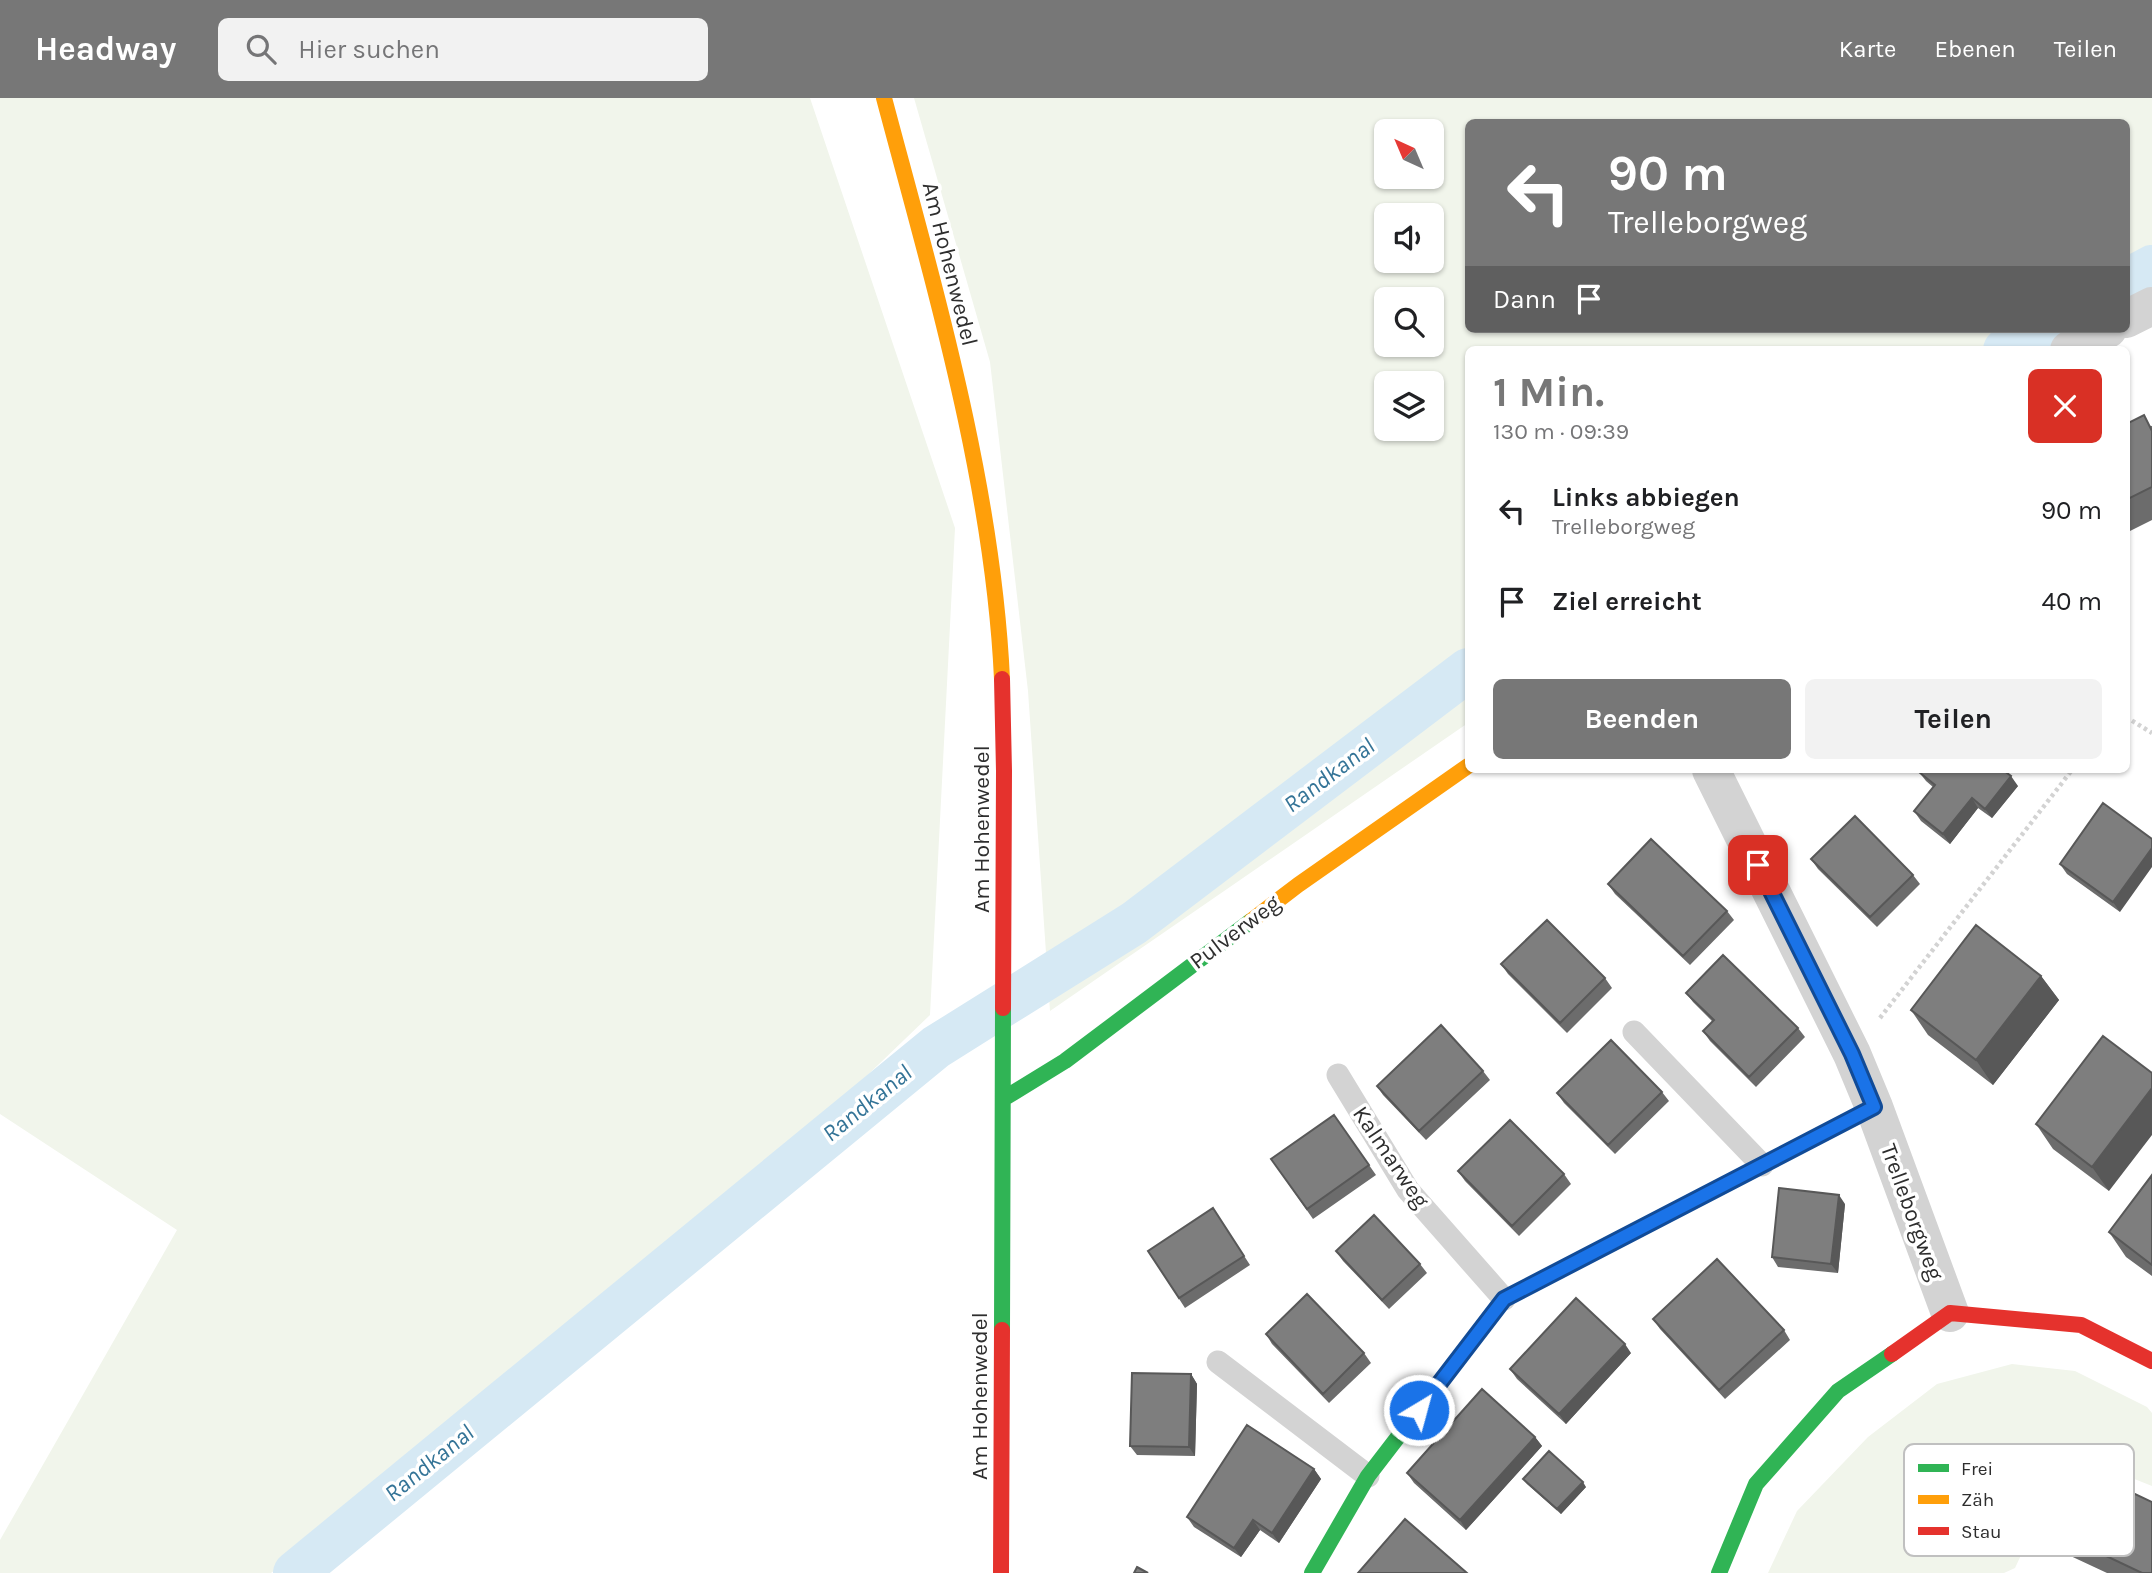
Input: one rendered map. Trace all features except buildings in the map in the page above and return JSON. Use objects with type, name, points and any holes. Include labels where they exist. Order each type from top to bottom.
[{"type":"street","name":"Am Hohenwedel","points":[[884,98],[944,331],[985,526],[998,624],[1003,717],[1001,1573]]},
{"type":"street","points":[[2130,317],[2152,306]]},
{"type":"street","points":[[2076,346],[2101,333]]},
{"type":"street","name":"Pulverweg","points":[[1003,1099],[1065,1061],[1298,885],[1465,768]]},
{"type":"street","name":"Trelleborgweg","points":[[1712,773],[1852,1054],[1950,1313]]},
{"type":"street","points":[[1312,1573],[1368,1476],[1504,1299],[1874,1107]]},
{"type":"street","points":[[1719,1573],[1756,1484],[1838,1391],[1950,1313],[2081,1325],[2152,1361]]},
{"type":"lane","points":[[1634,1032],[1762,1165]]},
{"type":"lane","name":"Kalmarweg","points":[[1338,1075],[1408,1190],[1504,1299]]},
{"type":"lane","points":[[1218,1362],[1368,1476]]},
{"type":"path","points":[[2130,719],[2152,733]]},
{"type":"path","points":[[1852,1054],[2070,773]]},
{"type":"shaded area","points":[[0,98],[810,98],[955,528],[930,1015],[644,1290],[271,1573],[0,1573],[0,1540],[177,1230],[0,1114]]},
{"type":"shaded area","points":[[914,98],[2152,98],[2152,306],[2130,319],[2130,119],[1465,119],[1465,333],[2106,333],[2083,346],[1465,346],[1465,725],[1050,1011],[1028,691],[990,362]]},
{"type":"shaded area","points":[[2012,1364],[2075,1371],[2147,1407],[2152,1413],[2152,1486],[2134,1479],[2134,1444],[1904,1444],[1904,1556],[2021,1556],[2015,1568],[2004,1573],[1768,1573],[1797,1511],[1868,1437],[1937,1384]]},
{"type":"waterway","name":"Randkanal","points":[[2130,279],[2152,267]]},
{"type":"waterway","name":"Randkanal","points":[[2012,346],[2035,333]]},
{"type":"waterway","name":"Randkanal","points":[[295,1573],[936,1047],[1134,923],[1465,672]]},
{"type":"traffic: fast","points":[[1003,1099],[1065,1061],[1251,921]]},
{"type":"traffic: fast","points":[[1002,1330],[1003,1008]]},
{"type":"traffic: fast","points":[[1312,1573],[1368,1476],[1504,1299],[1617,1240]]},
{"type":"traffic: fast","points":[[1719,1573],[1756,1484],[1838,1391],[1892,1354]]},
{"type":"traffic: slow","points":[[884,98],[941,313],[974,459],[987,532],[1002,679]]},
{"type":"traffic: slow","points":[[1251,921],[1465,768]]},
{"type":"traffic: slow","points":[[1617,1240],[1874,1107]]},
{"type":"traffic: jam","points":[[1002,679],[1003,1008]]},
{"type":"traffic: jam","points":[[1892,1354],[1950,1313],[2081,1325],[2152,1361]]},
{"type":"traffic: jam","points":[[1001,1573],[1002,1330]]},
{"type":"route","points":[[1419,1410],[1504,1299],[1874,1107],[1852,1054],[1758,865]]}]
